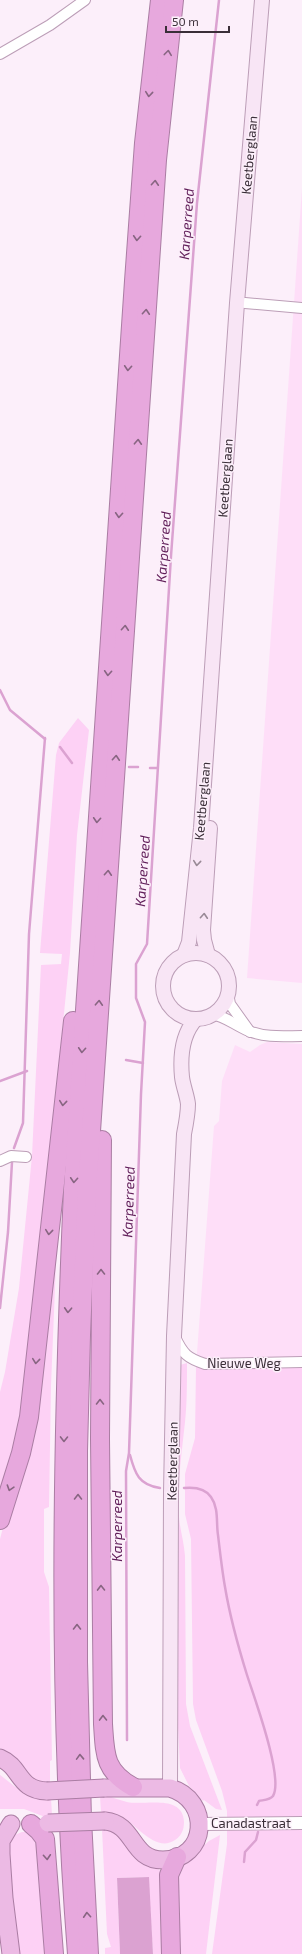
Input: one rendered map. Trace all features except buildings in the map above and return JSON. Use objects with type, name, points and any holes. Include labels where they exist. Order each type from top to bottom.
[{"type":"highway","points":[[77,1954],[67,1772],[64,1644],[64,1447],[73,1197],[88,955],[144,143],[160,0]]},
{"type":"highway","points":[[89,1954],[82,1819],[78,1662],[78,1467],[87,1190],[156,176],[174,0]]},
{"type":"highway","points":[[0,1520],[21,1453],[29,1417],[78,972],[88,955]]},
{"type":"highway","points":[[97,1042],[104,1066],[100,1304],[103,1724],[107,1762],[120,1780],[133,1788]]},
{"type":"highway","points":[[0,1758],[11,1765],[25,1784],[32,1789],[47,1791],[104,1788],[170,1788],[179,1790],[194,1804],[200,1824],[195,1843],[189,1850],[169,1860],[152,1859],[138,1848],[122,1826],[114,1822],[105,1821],[5,1825],[1,1841],[1,1854],[4,1898],[11,1954]]},
{"type":"highway","points":[[40,1824],[39,1831],[45,1839],[54,1954]]},
{"type":"highway","points":[[171,1954],[169,1875],[176,1857]]},
{"type":"highway","points":[[0,1923],[4,1954]]},
{"type":"main road","name":"Keetberglaan","points":[[184,955],[189,942],[201,828],[237,303],[262,0]]},
{"type":"main road","name":"Keetberglaan","points":[[208,955],[203,930],[245,303],[269,0]]},
{"type":"main road","points":[[196,953],[208,955],[215,959],[224,969],[228,981],[228,993],[222,1006],[212,1014],[196,1019],[184,1016],[172,1008],[167,1000],[164,991],[164,978],[171,964],[184,955],[196,953]]},
{"type":"main road","name":"Keetberglaan","points":[[172,1008],[176,1016],[177,1033],[176,1093],[184,1134]]},
{"type":"main road","name":"Keetberglaan","points":[[170,1788],[171,1492],[174,1336],[184,1134],[188,1118],[188,1102],[182,1076],[184,1040],[187,1029],[196,1019]]},
{"type":"street","points":[[0,54],[66,14],[85,0]]},
{"type":"street","points":[[245,303],[302,308]]},
{"type":"street","points":[[228,993],[230,1004],[250,1032]]},
{"type":"street","points":[[212,1014],[250,1032],[271,1036],[302,1036]]},
{"type":"street","points":[[0,1161],[11,1156],[26,1157]]},
{"type":"street","name":"Nieuwe Weg","points":[[174,1336],[181,1350],[190,1359],[205,1364],[302,1362]]},
{"type":"street","name":"Canadastraat","points":[[200,1824],[302,1823]]},
{"type":"shaded area","points":[[302,188],[302,983],[247,978]]},
{"type":"shaded area","points":[[78,718],[89,730],[77,835],[70,953],[26,1395],[16,1447],[0,1497],[0,1392],[5,1372],[19,1288],[32,1156],[41,965],[61,964],[62,954],[40,953],[56,755],[59,743]]},
{"type":"shaded area","points":[[267,1042],[302,1044],[302,1366],[196,1366],[214,1126],[219,1121],[222,1081],[235,1045],[250,1052]]},
{"type":"shaded area","points":[[59,1189],[51,1386],[49,1507],[44,1509],[44,1572],[49,1587],[52,1760],[50,1761],[50,1782],[47,1782],[47,1784],[32,1779],[19,1761],[0,1748],[0,1539],[5,1520]]},
{"type":"shaded area","points":[[187,1363],[186,1414],[179,1495],[180,1522],[185,1556],[186,1704],[190,1726],[222,1810],[216,1809],[204,1800],[203,1801],[189,1786],[180,1768],[177,1706],[177,1535],[180,1365]]},
{"type":"shaded area","points":[[196,1366],[302,1366],[302,1954],[212,1954],[227,1844],[227,1811],[222,1791],[196,1720],[193,1704],[191,1539],[185,1514],[185,1474],[195,1438]]},
{"type":"shaded area","points":[[0,1775],[23,1792],[34,1796],[51,1798],[52,1815],[48,1818],[24,1809],[0,1809]]},
{"type":"shaded area","points":[[104,1794],[127,1802],[162,1803],[177,1807],[182,1813],[184,1822],[182,1832],[179,1837],[168,1843],[154,1841],[122,1817],[101,1813],[100,1796]]},
{"type":"shaded area","points":[[106,1827],[122,1838],[135,1857],[156,1867],[163,1873],[167,1954],[153,1954],[148,1877],[117,1878],[120,1954],[105,1954],[105,1948],[111,1947],[107,1934],[102,1829]]},
{"type":"shaded area","points":[[22,1832],[28,1832],[37,1840],[46,1954],[15,1954],[6,1848],[12,1836]]},
{"type":"shaded area","points":[[220,1835],[206,1954],[178,1954],[176,1881],[182,1865],[209,1841]]},
{"type":"shaded area","points":[[149,1877],[153,1954],[120,1954],[117,1878]]},
{"type":"waterway","name":"Karperreed","points":[[127,1740],[126,1471],[129,1453],[141,1094],[145,1022],[136,998],[136,964],[147,944],[171,556],[197,203],[219,0]]},
{"type":"waterway","points":[[0,690],[10,710],[45,739]]},
{"type":"waterway","points":[[14,1148],[23,1123],[29,934],[45,738]]},
{"type":"waterway","points":[[60,747],[72,763]]},
{"type":"waterway","points":[[129,767],[138,767]]},
{"type":"waterway","points":[[150,768],[157,768]]},
{"type":"waterway","points":[[126,1060],[143,1063]]},
{"type":"waterway","points":[[0,1081],[27,1071]]},
{"type":"waterway","points":[[0,1308],[8,1232],[12,1162]]},
{"type":"waterway","points":[[130,1455],[139,1478],[147,1484],[160,1488]]},
{"type":"waterway","points":[[184,1488],[195,1488],[202,1490],[209,1494],[214,1501],[217,1516],[217,1530],[222,1568],[229,1609],[240,1653],[267,1737],[275,1773],[275,1787],[273,1796],[259,1801],[257,1805]]},
{"type":"waterway","points":[[244,1862],[245,1852],[256,1840],[258,1832]]}]
